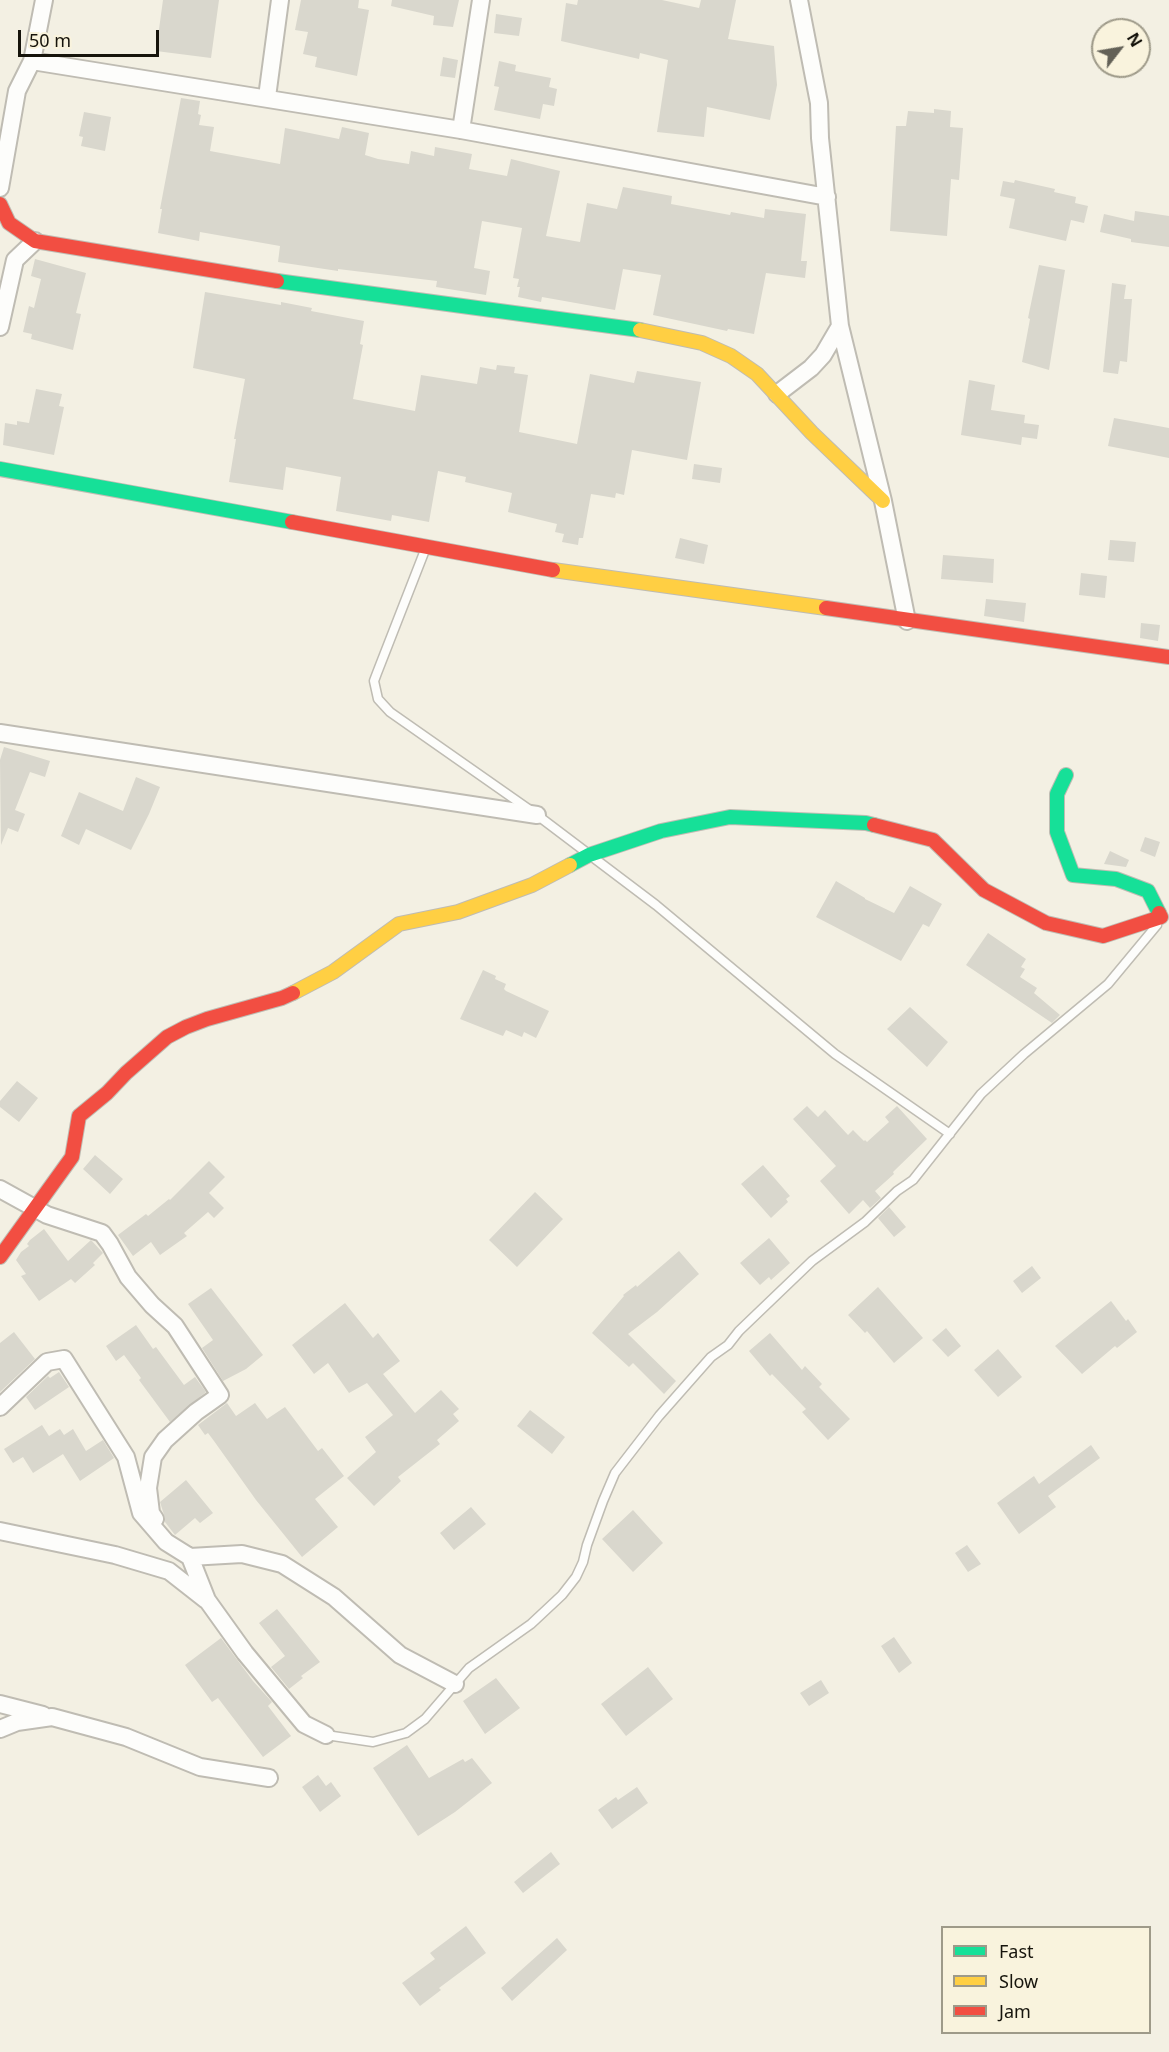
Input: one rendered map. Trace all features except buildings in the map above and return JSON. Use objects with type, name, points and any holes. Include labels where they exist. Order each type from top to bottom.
[{"type":"street","points":[[0,188],[17,91],[32,61],[44,0]]},
{"type":"street","points":[[267,97],[280,0]]},
{"type":"street","points":[[461,130],[482,0]]},
{"type":"street","points":[[799,0],[819,103],[820,138],[840,326],[883,501],[907,621]]},
{"type":"street","points":[[32,61],[461,130],[827,197]]},
{"type":"street","points":[[0,204],[9,223],[35,241],[236,276],[630,328],[702,344],[731,356],[757,374],[812,433],[883,501]]},
{"type":"street","points":[[0,327],[15,260],[35,241]]},
{"type":"street","points":[[777,394],[811,368],[823,355],[840,326]]},
{"type":"street","points":[[0,469],[555,570],[1169,657]]},
{"type":"street","points":[[0,733],[537,815]]},
{"type":"street","points":[[0,1257],[72,1157],[79,1116],[167,1037],[207,1019],[282,998],[333,972],[399,924],[458,912],[532,885],[589,855],[661,831],[730,817],[866,823],[933,840],[984,890],[1046,923],[1102,936],[1165,914],[1148,891],[1116,879],[1072,875],[1058,832],[1057,794],[1066,775]]},
{"type":"street","points":[[0,1189],[47,1215],[102,1233],[128,1277],[152,1305],[176,1326],[220,1395],[196,1412],[165,1440],[153,1457],[148,1488],[151,1513],[166,1542]]},
{"type":"street","points":[[0,1407],[47,1362],[64,1359],[126,1457],[141,1513],[166,1542],[190,1557],[242,1554],[282,1564],[334,1597],[400,1656],[455,1684]]},
{"type":"street","points":[[0,1531],[115,1556],[169,1571],[207,1600]]},
{"type":"street","points":[[190,1557],[207,1600],[244,1653],[304,1724],[326,1735]]},
{"type":"street","points":[[0,1704],[126,1737],[200,1767],[269,1778]]},
{"type":"street","points":[[0,1730],[18,1722],[52,1717]]},
{"type":"lane","points":[[427,546],[374,681],[378,699],[390,712],[537,815],[589,855],[741,974],[835,1054],[950,1134]]},
{"type":"lane","points":[[326,1735],[373,1742],[406,1733],[424,1719],[469,1668],[531,1624],[562,1595],[576,1577],[583,1562],[586,1545],[615,1473],[659,1416],[711,1357],[728,1345],[739,1331],[812,1261],[865,1222],[897,1191],[913,1180],[981,1094],[1024,1054],[1108,984],[1165,914]]},
{"type":"traffic: fast","points":[[277,281],[640,330]]},
{"type":"traffic: fast","points":[[0,469],[292,522]]},
{"type":"traffic: fast","points":[[1066,775],[1057,794],[1057,832],[1073,875],[1116,879],[1148,891],[1159,913]]},
{"type":"traffic: fast","points":[[570,865],[589,855],[661,831],[730,817],[874,825]]},
{"type":"traffic: slow","points":[[640,330],[702,343],[731,356],[757,374],[812,433],[883,501]]},
{"type":"traffic: slow","points":[[553,570],[826,608]]},
{"type":"traffic: slow","points":[[293,993],[333,972],[399,924],[458,912],[532,885],[570,865]]},
{"type":"traffic: jam","points":[[0,204],[9,223],[35,241],[277,281]]},
{"type":"traffic: jam","points":[[292,522],[553,570]]},
{"type":"traffic: jam","points":[[826,608],[1169,657]]},
{"type":"traffic: jam","points":[[874,825],[933,840],[984,890],[1046,923],[1103,936],[1161,917],[1159,913]]},
{"type":"traffic: jam","points":[[0,1257],[72,1157],[79,1116],[107,1093],[126,1073],[167,1037],[186,1027],[293,993]]}]
